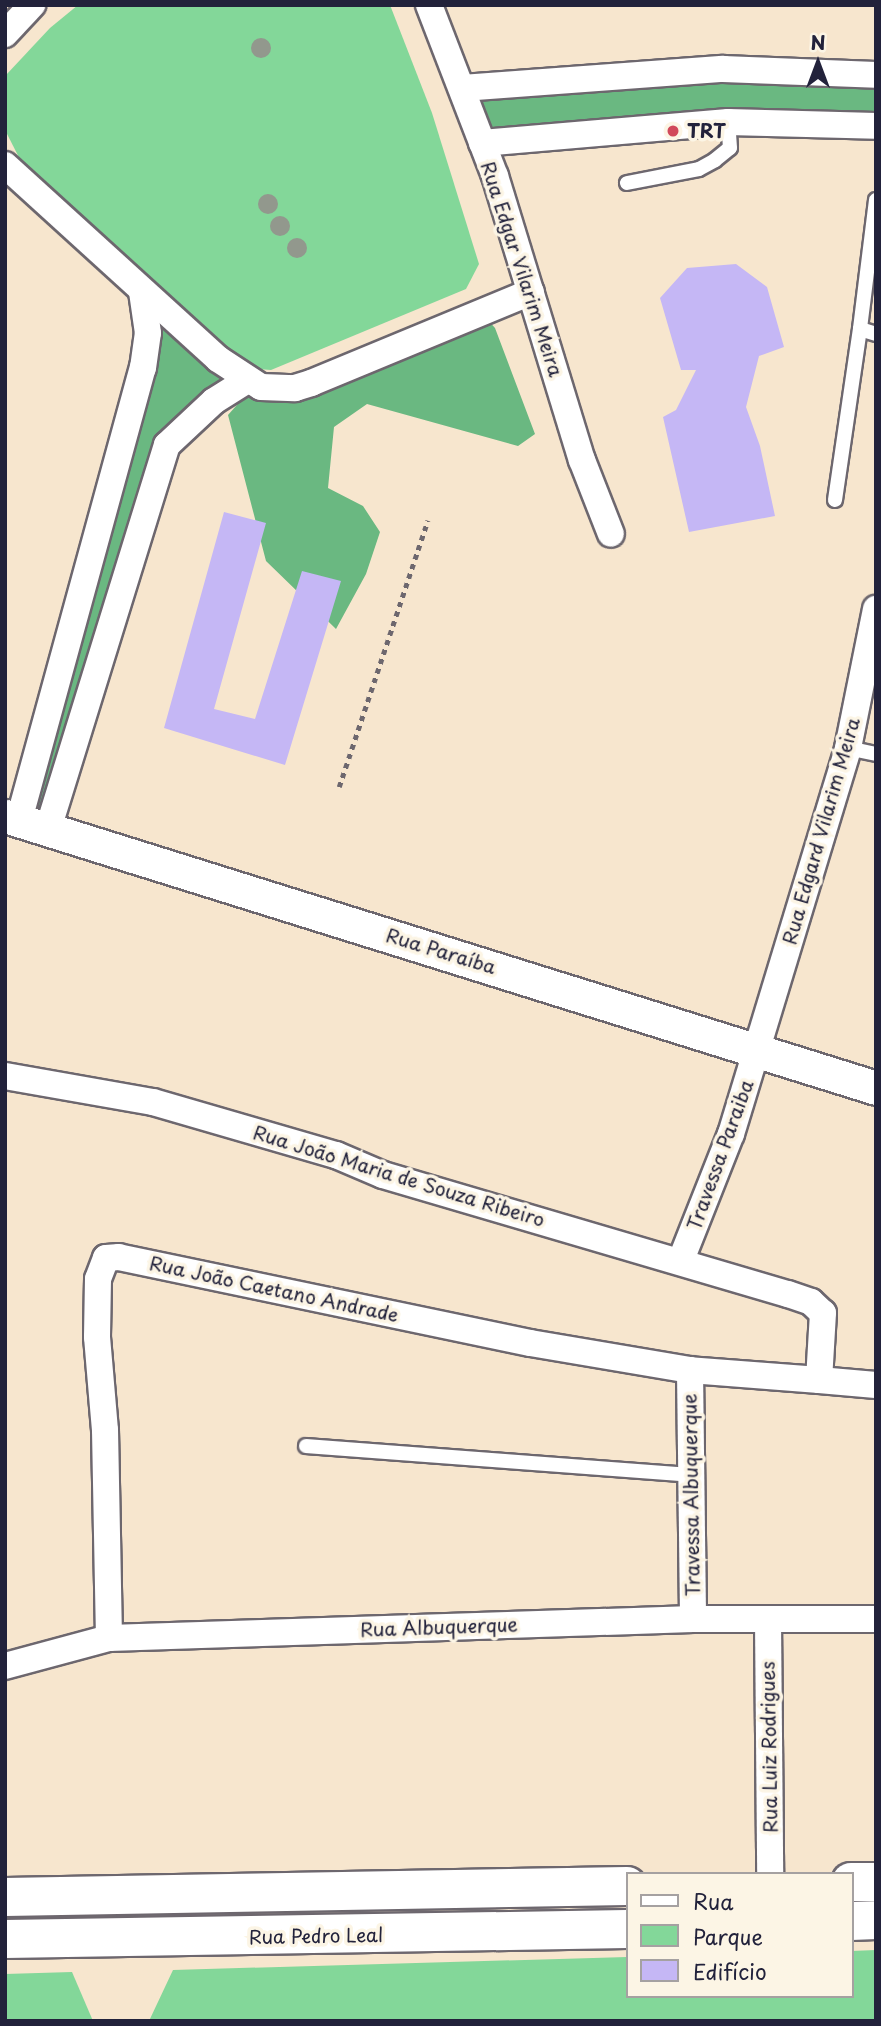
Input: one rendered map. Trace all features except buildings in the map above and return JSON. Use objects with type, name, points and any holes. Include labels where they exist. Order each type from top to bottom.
[{"type":"main road","points":[[853,1882],[876,1882]]},
{"type":"main road","points":[[5,1897],[626,1886]]},
{"type":"main road","points":[[853,1921],[876,1920]]},
{"type":"main road","name":"Rua Pedro Leal","points":[[5,1939],[626,1929]]},
{"type":"street","points":[[5,34],[33,5]]},
{"type":"street","name":"Rua Edgar Vilarim Meira","points":[[429,5],[482,143],[582,460],[611,534]]},
{"type":"street","points":[[462,88],[723,69],[876,75]]},
{"type":"street","points":[[482,143],[727,122],[876,126]]},
{"type":"street","points":[[5,165],[142,292],[247,380],[261,387],[295,388],[531,292]]},
{"type":"street","points":[[24,822],[143,368],[148,333],[142,292]]},
{"type":"street","points":[[24,822],[167,445],[214,401],[247,380]]},
{"type":"street","name":"Rua Edgard Vilarim Meira","points":[[757,1050],[848,748],[876,609]]},
{"type":"street","name":"Rua Paraíba","points":[[24,822],[876,1088]]},
{"type":"street","name":"Travessa Paraiba","points":[[681,1260],[731,1134],[757,1050]]},
{"type":"street","name":"Rua João Maria de Souza Ribeiro","points":[[5,1076],[153,1102],[336,1155],[383,1175],[681,1260],[811,1302],[823,1313],[819,1380]]},
{"type":"street","name":"Rua João Caetano Andrade","points":[[109,1638],[105,1430],[97,1337],[97,1279],[106,1258],[119,1257],[530,1343],[690,1370],[876,1385]]},
{"type":"street","name":"Travessa Albuquerque","points":[[690,1370],[693,1619]]},
{"type":"street","name":"Rua Albuquerque","points":[[5,1666],[109,1638],[693,1619],[876,1619]]},
{"type":"street","name":"Rua Luiz Rodrigues","points":[[768,1620],[770,1872]]},
{"type":"lane","points":[[627,183],[699,169],[715,160],[730,148],[727,122]]},
{"type":"lane","points":[[835,500],[876,200]]},
{"type":"lane","points":[[860,329],[876,334]]},
{"type":"lane","points":[[848,748],[876,754]]},
{"type":"lane","points":[[306,1446],[690,1475]]},
{"type":"path","points":[[339,787],[428,520]]},
{"type":"green space","points":[[78,5],[390,5],[432,113],[479,264],[466,289],[271,370],[242,368],[31,181],[5,130],[6,75],[50,28]]},
{"type":"green space","points":[[744,78],[876,84],[876,119],[489,135],[472,96]]},
{"type":"green space","points":[[157,314],[226,380],[162,432],[43,820],[28,809]]},
{"type":"green space","points":[[486,318],[495,328],[535,434],[518,446],[367,404],[334,427],[328,488],[363,506],[380,532],[366,574],[336,629],[266,561],[228,415],[244,397]]},
{"type":"green space","points":[[876,1950],[876,2021],[149,2021],[173,1970],[626,1957],[626,1998],[853,1998],[853,1951]]},
{"type":"green space","points":[[72,1972],[93,2021],[5,2021],[5,1974]]},
{"type":"place","name":"TRT","points":[[673,131]]}]
